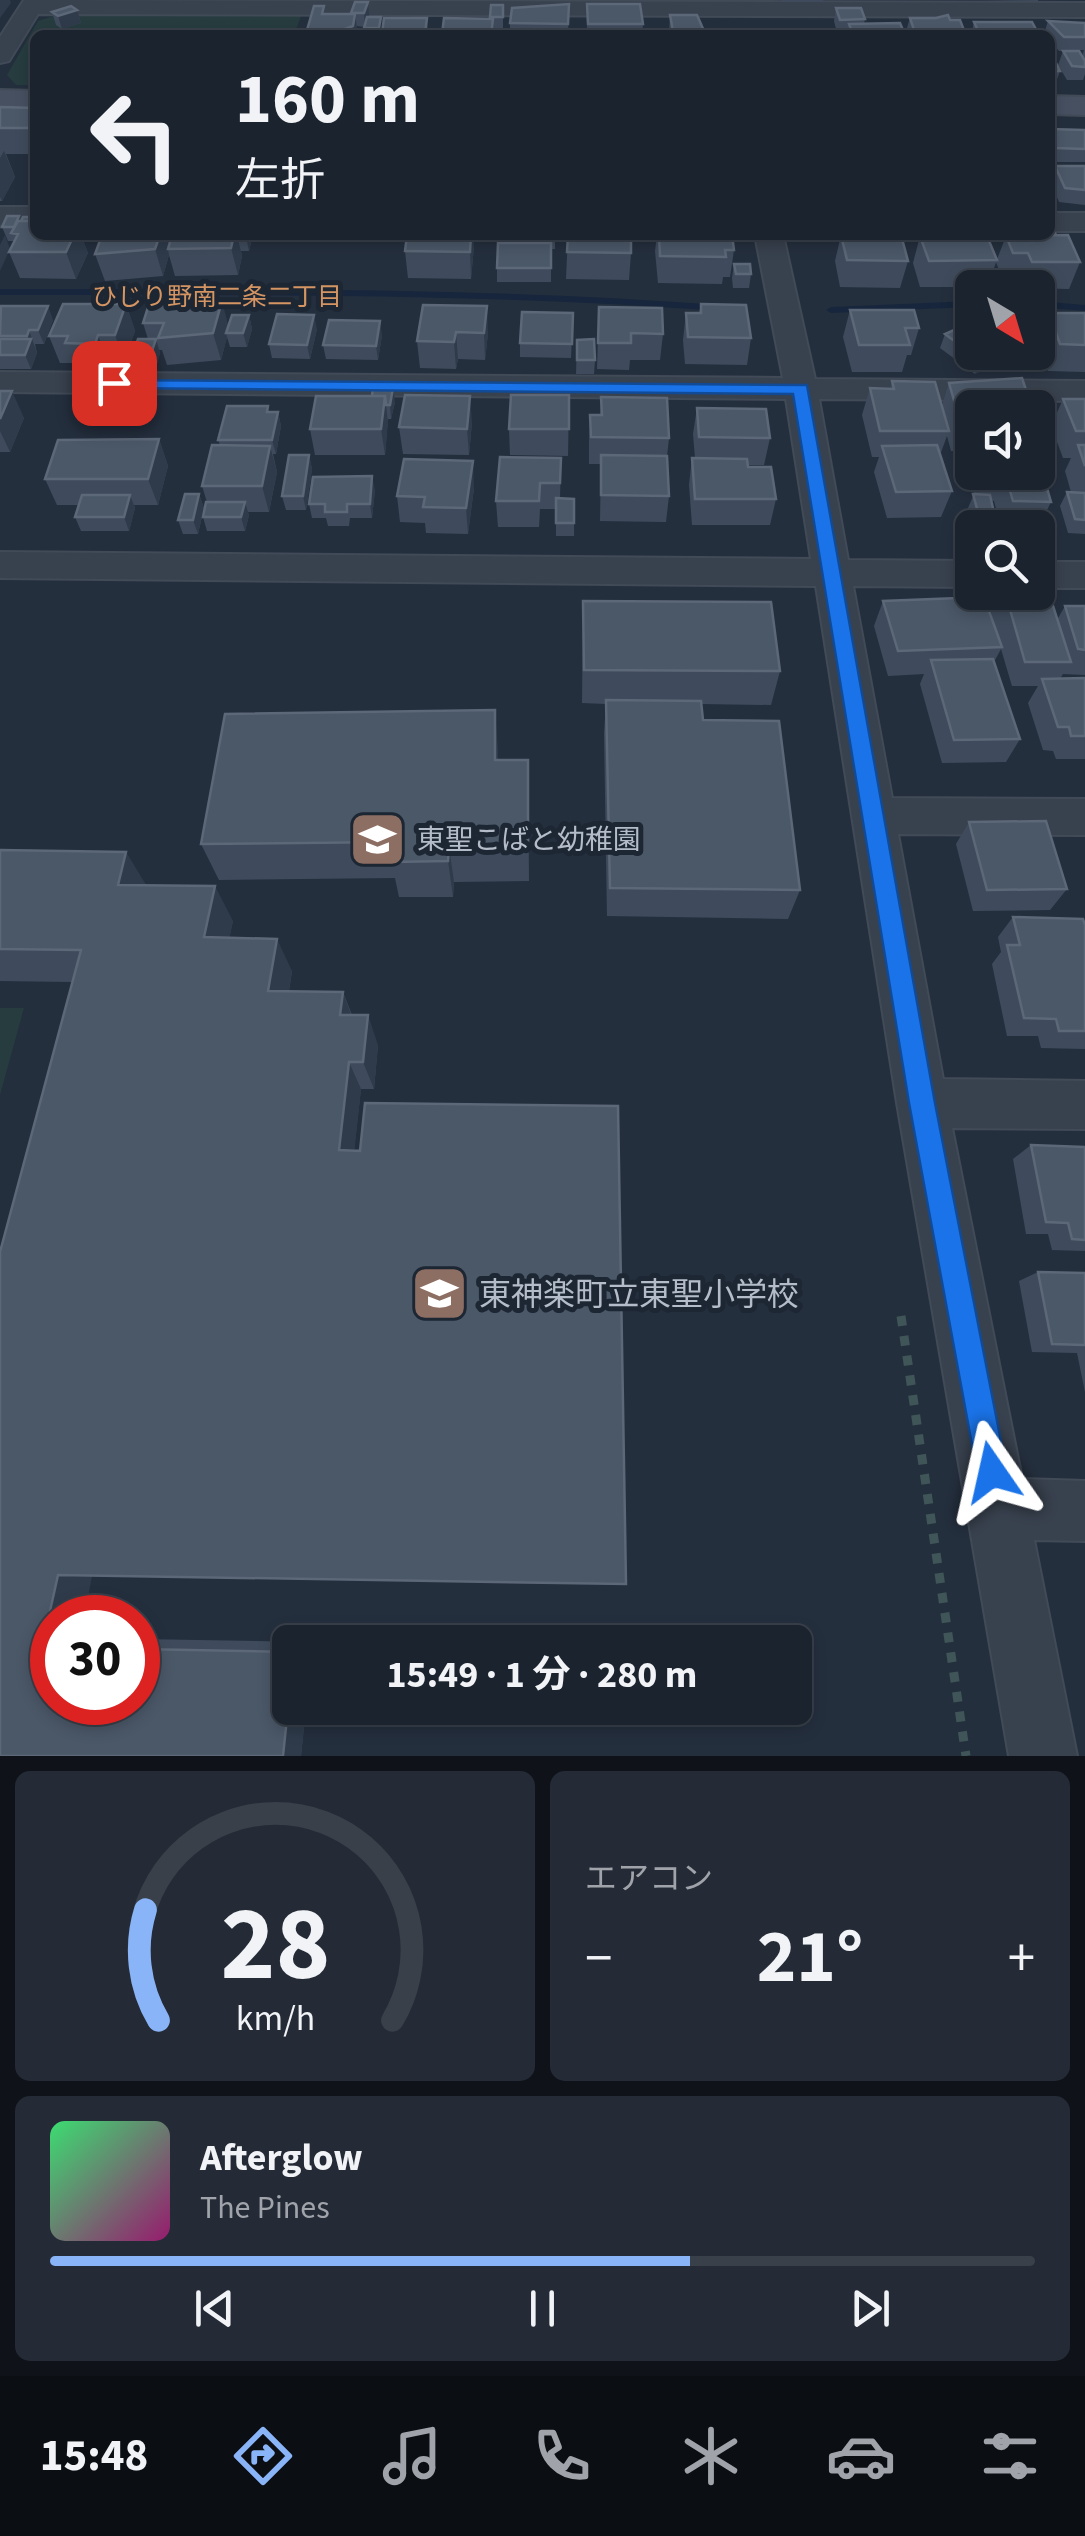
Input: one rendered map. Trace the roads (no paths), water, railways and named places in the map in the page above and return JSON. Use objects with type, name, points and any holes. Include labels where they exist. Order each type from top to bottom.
[{"type":"street","points":[[0,56],[32,4],[731,15],[945,5],[1085,10]]},
{"type":"street","points":[[0,100],[30,100]]},
{"type":"street","points":[[1055,106],[1085,106]]},
{"type":"street","points":[[0,216],[30,216]]},
{"type":"street","points":[[1055,222],[1085,222]]},
{"type":"street","points":[[770,240],[801,389],[922,1103],[1043,1756]]},
{"type":"street","points":[[0,382],[1085,390]]},
{"type":"street","points":[[0,565],[955,574]]},
{"type":"street","points":[[1055,575],[1085,576]]},
{"type":"street","points":[[875,816],[1085,817]]},
{"type":"street","points":[[922,1103],[1085,1105]]},
{"type":"street","points":[[999,1509],[1085,1511]]},
{"type":"waterway","points":[[0,292],[261,292],[630,301],[721,308]]},
{"type":"waterway","points":[[831,310],[955,305]]},
{"type":"waterway","points":[[1055,305],[1085,308]]},
{"type":"place","name":"東聖こばと幼稚園","points":[[378,839]]},
{"type":"place","name":"東神楽町立東聖小学校","points":[[440,1294]]},
{"type":"district","name":"ひじり野南二条二丁目","points":[[217,296]]}]
